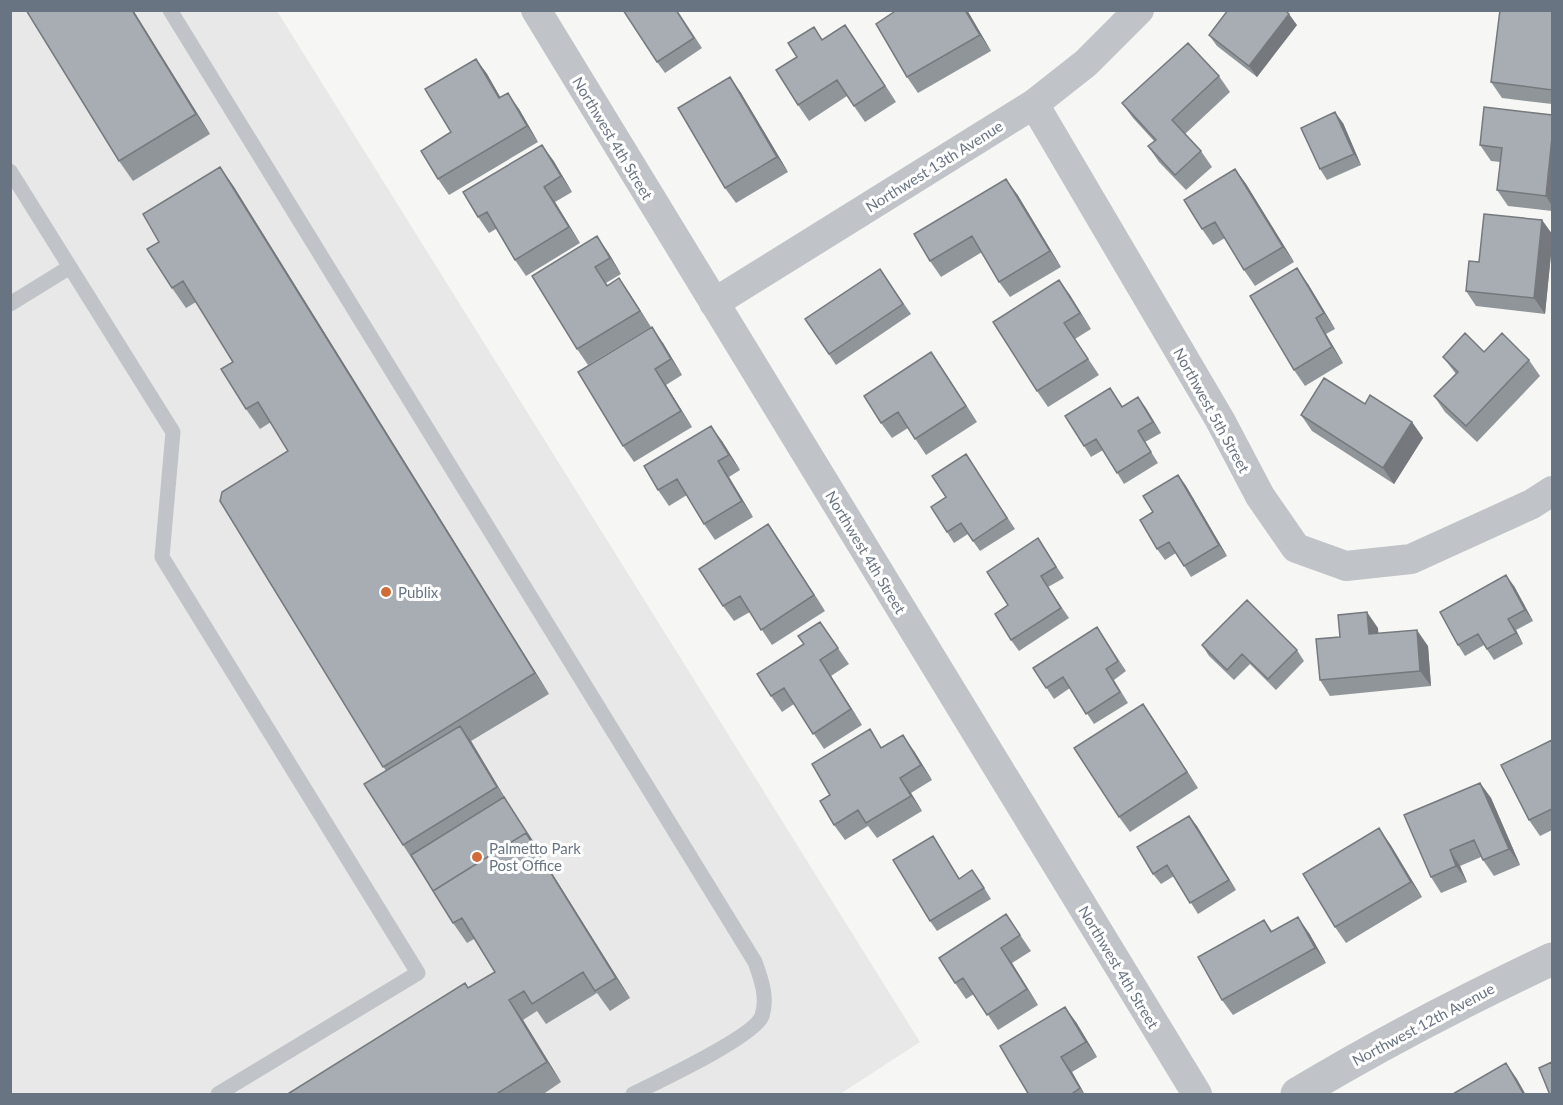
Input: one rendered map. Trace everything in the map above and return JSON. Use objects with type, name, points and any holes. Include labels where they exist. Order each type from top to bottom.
[{"type":"street","name":"Northwest 4th Street","points":[[536,10],[1197,1095]]},
{"type":"street","name":"Northwest 13th Avenue","points":[[714,303],[1034,104],[1086,63],[1139,10]]},
{"type":"street","name":"Northwest 5th Street","points":[[1034,104],[1214,410],[1260,496],[1296,548],[1346,566],[1411,559],[1532,504],[1552,490]]},
{"type":"street","name":"Northwest 12th Avenue","points":[[1297,1095],[1345,1065],[1468,999],[1552,959]]},
{"type":"lane","points":[[170,10],[755,962],[765,995],[762,1017],[746,1034],[633,1095]]},
{"type":"lane","points":[[10,171],[173,432],[162,557],[418,973],[218,1095]]},
{"type":"lane","points":[[10,304],[70,267]]},
{"type":"shaded area","points":[[10,11],[277,11],[920,1042],[840,1094],[11,1094]]},
{"type":"building","points":[[26,10],[132,10],[196,114],[119,161]]},
{"type":"building","points":[[623,10],[676,10],[694,38],[657,62]]},
{"type":"building","points":[[897,10],[965,10],[980,35],[907,77],[876,24]]},
{"type":"building","points":[[1228,10],[1285,10],[1289,14],[1249,66],[1209,35]]},
{"type":"building","points":[[1500,10],[1552,10],[1552,90],[1491,82]]},
{"type":"building","points":[[845,25],[885,86],[854,106],[837,80],[798,105],[776,70],[797,57],[788,43],[814,27],[822,40]]},
{"type":"building","points":[[1188,43],[1219,76],[1172,120],[1201,151],[1175,175],[1148,146],[1156,140],[1122,103]]},
{"type":"building","points":[[476,59],[499,98],[508,93],[527,126],[438,179],[421,151],[451,132],[425,89]]},
{"type":"building","points":[[730,77],[777,157],[725,188],[678,108]]},
{"type":"building","points":[[1484,107],[1552,115],[1546,196],[1497,190],[1502,148],[1480,145]]},
{"type":"building","points":[[1335,112],[1354,154],[1320,169],[1301,128]]},
{"type":"building","points":[[542,145],[561,176],[544,187],[569,227],[515,260],[487,212],[478,217],[463,192]]},
{"type":"building","points":[[220,167],[535,673],[383,767],[220,501],[222,492],[288,451],[258,402],[246,409],[221,369],[233,362],[183,281],[172,288],[147,249],[159,242],[143,214]]},
{"type":"building","points":[[1235,169],[1283,247],[1244,270],[1215,222],[1202,229],[1184,200]]},
{"type":"building","points":[[1006,179],[1050,251],[999,282],[972,236],[930,261],[914,234]]},
{"type":"building","points":[[1484,214],[1542,220],[1534,298],[1466,291],[1469,261],[1479,262]]},
{"type":"building","points":[[597,236],[610,258],[595,267],[607,286],[619,278],[640,311],[577,349],[532,276]]},
{"type":"building","points":[[1297,268],[1324,313],[1316,318],[1332,347],[1294,370],[1250,296]]},
{"type":"building","points":[[880,269],[903,304],[829,354],[805,319]]},
{"type":"building","points":[[1059,280],[1080,313],[1064,323],[1088,359],[1037,391],[993,322]]},
{"type":"building","points":[[652,327],[671,359],[655,369],[681,411],[623,446],[578,372]]},
{"type":"building","points":[[1465,333],[1484,352],[1502,333],[1529,360],[1466,426],[1434,396],[1458,372],[1443,357]]},
{"type":"building","points":[[931,352],[966,406],[915,439],[898,412],[881,423],[864,396]]},
{"type":"building","points":[[1324,378],[1365,404],[1370,395],[1412,422],[1383,468],[1301,415]]},
{"type":"building","points":[[1110,388],[1122,407],[1138,397],[1153,422],[1138,431],[1151,452],[1117,473],[1096,439],[1084,446],[1065,416]]},
{"type":"building","points":[[711,426],[729,455],[718,461],[742,501],[704,524],[677,479],[658,490],[644,466]]},
{"type":"building","points":[[966,454],[1007,518],[973,541],[961,523],[947,532],[931,507],[946,497],[932,476]]},
{"type":"building","points":[[1178,475],[1219,545],[1184,566],[1169,542],[1157,549],[1140,520],[1153,512],[1143,496]]},
{"type":"building","points":[[768,524],[814,595],[761,630],[740,596],[723,606],[699,569]]},
{"type":"building","points":[[1038,538],[1056,567],[1041,576],[1061,608],[1011,640],[995,614],[1008,605],[987,572]]},
{"type":"building","points":[[1506,575],[1525,610],[1508,619],[1516,633],[1487,649],[1478,634],[1458,645],[1440,612]]},
{"type":"building","points":[[1247,600],[1297,650],[1268,679],[1242,654],[1227,670],[1202,645]]},
{"type":"building","points":[[1367,612],[1369,634],[1417,630],[1420,671],[1320,680],[1316,639],[1340,637],[1338,615]]},
{"type":"building","points":[[820,622],[838,648],[820,660],[851,709],[813,734],[784,688],[771,696],[757,674],[804,644],[798,636]]},
{"type":"building","points":[[1097,627],[1118,661],[1106,669],[1120,692],[1086,714],[1063,677],[1046,688],[1033,668]]},
{"type":"building","points":[[1143,704],[1187,772],[1119,817],[1074,748]]},
{"type":"building","points":[[460,726],[497,787],[403,845],[364,784]]},
{"type":"building","points":[[870,729],[881,748],[903,735],[921,765],[900,778],[911,796],[866,823],[858,810],[834,825],[820,801],[830,795],[812,764]]},
{"type":"building","points":[[1552,740],[1552,809],[1529,820],[1501,765]]},
{"type":"building","points":[[1480,783],[1509,849],[1483,860],[1474,840],[1450,850],[1456,866],[1431,877],[1404,815]]},
{"type":"building","points":[[504,797],[536,847],[526,833],[433,891],[411,855]]},
{"type":"building","points":[[1189,816],[1229,880],[1190,903],[1167,865],[1153,874],[1137,847]]},
{"type":"building","points":[[1379,828],[1411,882],[1335,927],[1303,874]]},
{"type":"building","points":[[526,833],[616,978],[595,991],[583,972],[532,1004],[524,991],[509,1000],[547,1062],[495,1095],[286,1095],[465,983],[468,988],[495,972],[462,918],[453,923],[433,891]]},
{"type":"building","points":[[933,836],[959,879],[972,870],[984,888],[930,921],[893,860]]},
{"type":"building","points":[[1006,914],[1020,935],[1001,948],[1027,989],[987,1015],[963,978],[955,983],[939,958]]},
{"type":"building","points":[[1298,917],[1315,948],[1222,1000],[1198,957],[1264,920],[1271,932]]},
{"type":"building","points":[[1065,1007],[1086,1042],[1061,1057],[1080,1088],[1070,1095],[1029,1095],[1000,1046]]},
{"type":"building","points":[[1552,1062],[1552,1095],[1550,1095],[1539,1068]]},
{"type":"building","points":[[1506,1063],[1524,1095],[1451,1095]]},
{"type":"place","name":"Publix","points":[[386,592]]},
{"type":"place","name":"Palmetto Park Post Office","points":[[477,857]]}]
